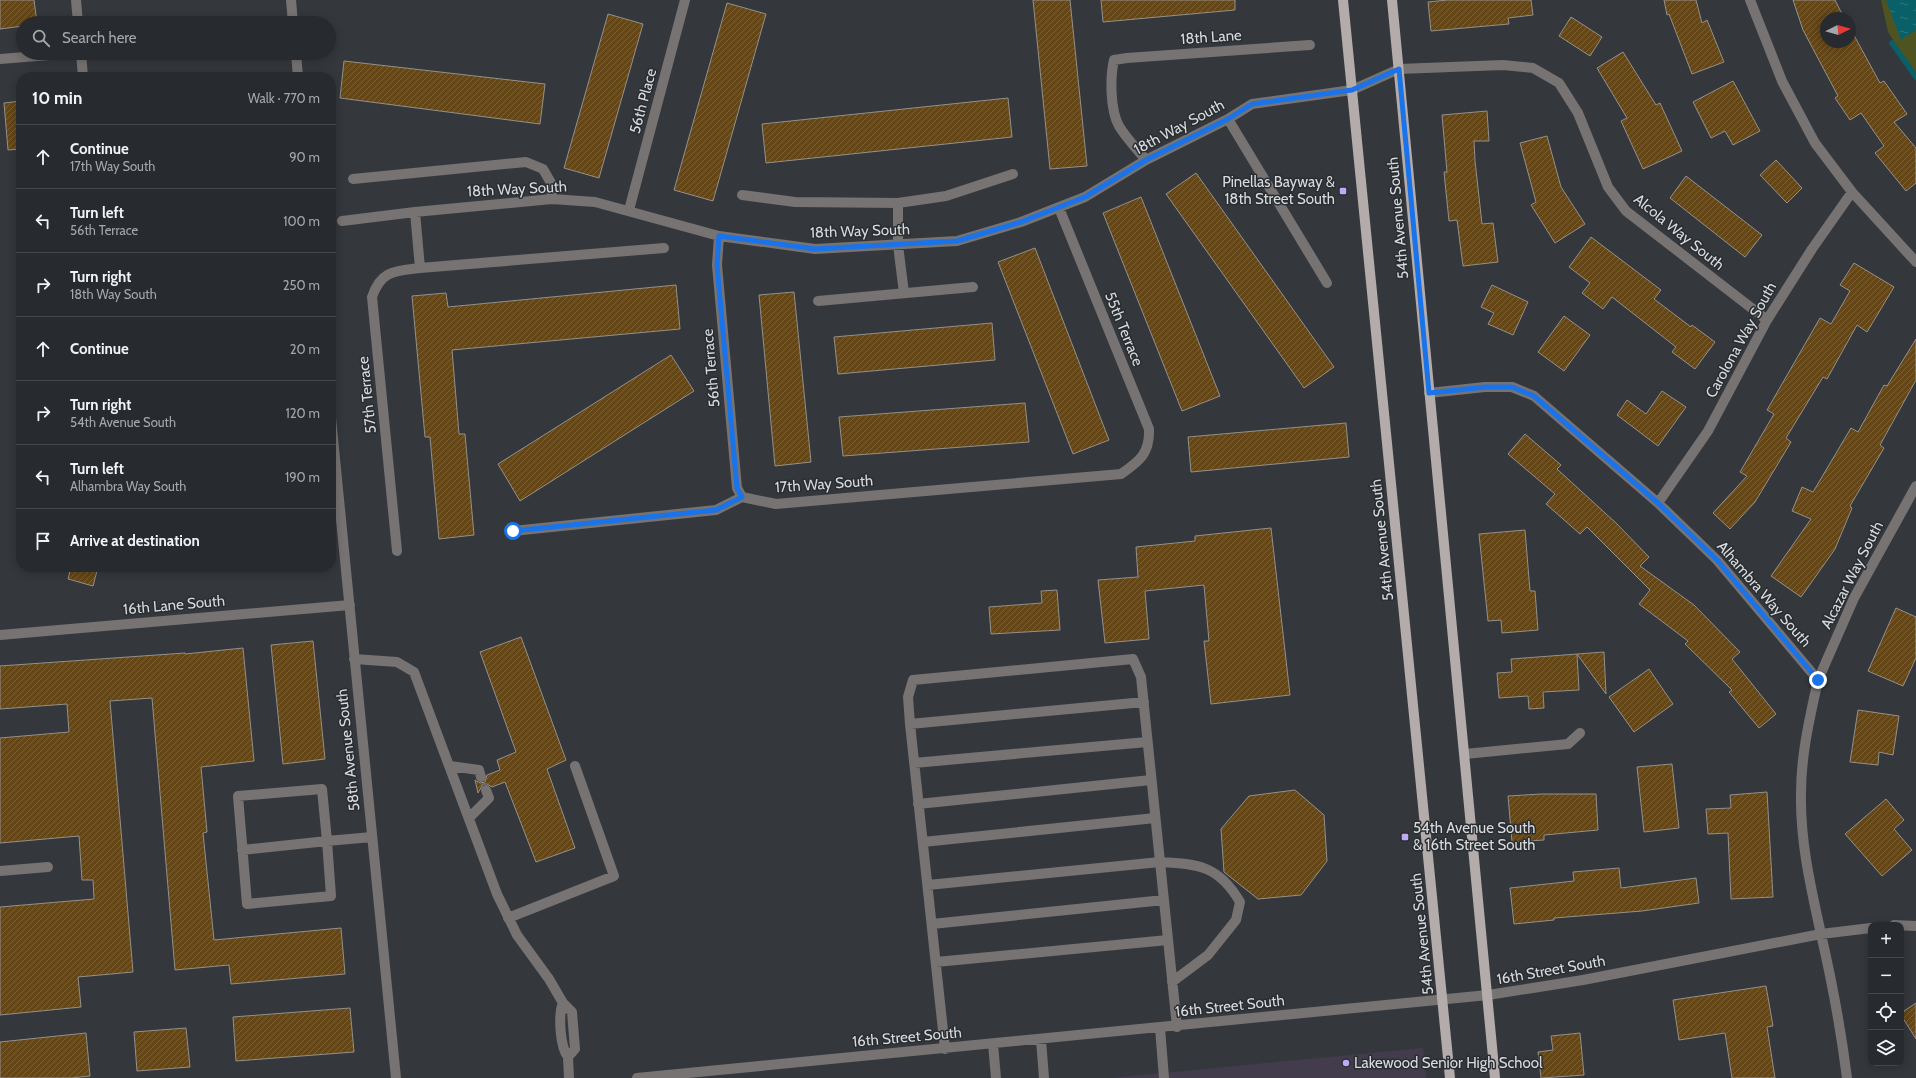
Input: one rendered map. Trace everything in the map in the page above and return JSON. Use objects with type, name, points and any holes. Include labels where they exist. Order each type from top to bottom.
[{"type":"main road","name":"54th Avenue South","points":[[1343,0],[1444,1000],[1450,1078]]},
{"type":"main road","name":"54th Avenue South","points":[[1392,0],[1495,1078]]},
{"type":"street","points":[[76,0],[77,16]]},
{"type":"street","points":[[291,0],[292,16]]},
{"type":"street","name":"56th Place","points":[[629,210],[685,0]]},
{"type":"street","points":[[1750,0],[1782,80],[1815,143],[1852,192],[1916,262]]},
{"type":"street","name":"18th Lane","points":[[1146,160],[1118,125],[1114,108],[1112,84],[1114,60],[1310,45]]},
{"type":"street","points":[[0,59],[16,58]]},
{"type":"street","points":[[82,60],[83,72]]},
{"type":"street","points":[[297,60],[298,72]]},
{"type":"street","name":"Alcola Way South","points":[[1399,69],[1503,65],[1533,68],[1559,83],[1578,113],[1608,187],[1626,211],[1767,320]]},
{"type":"street","name":"18th Way South","points":[[342,221],[415,212],[552,199],[595,202],[629,210],[719,236],[815,249],[957,241],[1021,222],[1085,197],[1146,160],[1228,119],[1252,104],[1352,90],[1399,69]]},
{"type":"street","points":[[1228,119],[1327,283]]},
{"type":"street","points":[[352,179],[526,162],[543,169],[551,183],[552,199]]},
{"type":"street","points":[[742,195],[795,202],[898,203],[946,196],[1013,174]]},
{"type":"street","name":"Carolona Way South","points":[[1658,503],[1708,431],[1767,320],[1812,249],[1852,192]]},
{"type":"street","points":[[898,203],[898,245],[904,293]]},
{"type":"street","name":"55th Terrace","points":[[1059,208],[1149,429],[1149,443],[1138,462]]},
{"type":"street","points":[[415,212],[420,268]]},
{"type":"street","name":"56th Terrace","points":[[719,236],[717,265],[737,488],[742,497]]},
{"type":"street","name":"57th Terrace","points":[[397,551],[372,297],[377,283],[390,273],[420,268],[664,248]]},
{"type":"street","points":[[818,301],[973,287]]},
{"type":"street","name":"Alhambra Way South","points":[[1429,393],[1485,387],[1512,387],[1534,396],[1658,503],[1717,560],[1818,680]]},
{"type":"street","name":"17th Way South","points":[[742,497],[768,503],[784,503],[1121,474],[1138,462]]},
{"type":"street","name":"58th Avenue South","points":[[336,467],[396,1078]]},
{"type":"street","name":"Alcazar Way South","points":[[1818,680],[1854,598],[1916,486]]},
{"type":"street","points":[[513,531],[716,510],[742,497]]},
{"type":"street","name":"16th Lane South","points":[[0,634],[350,605]]},
{"type":"street","points":[[354,659],[397,662],[414,672],[497,894],[508,918],[517,935],[549,979],[563,1003],[572,1012],[575,1049],[568,1057],[568,1078]]},
{"type":"street","points":[[945,1048],[910,724],[908,697],[913,680],[1133,659],[1141,677],[1144,702],[1177,1027]]},
{"type":"street","points":[[1818,680],[1805,736],[1801,793],[1808,877],[1841,1028],[1847,1078]]},
{"type":"street","points":[[910,724],[1144,702]]},
{"type":"street","points":[[1465,754],[1568,744],[1580,733]]},
{"type":"street","points":[[914,763],[1147,742]]},
{"type":"street","points":[[450,766],[479,770],[481,777]]},
{"type":"street","points":[[508,918],[614,876],[575,766]]},
{"type":"street","points":[[918,804],[1151,780]]},
{"type":"street","points":[[322,788],[327,841],[331,896],[247,904],[238,796],[322,788]]},
{"type":"street","points":[[469,818],[489,798],[486,790]]},
{"type":"street","points":[[923,842],[1155,818]]},
{"type":"street","points":[[242,850],[372,837]]},
{"type":"street","points":[[928,885],[1160,862],[1177,863],[1211,869],[1230,886],[1240,902],[1236,920],[1208,955],[1172,982]]},
{"type":"street","points":[[0,871],[48,867]]},
{"type":"street","points":[[932,924],[1164,900]]},
{"type":"street","points":[[1904,925],[1916,926]]},
{"type":"street","points":[[1821,934],[1868,928]]},
{"type":"street","name":"16th Street South","points":[[638,1078],[1177,1027],[1488,995],[1591,979],[1821,934]]},
{"type":"street","points":[[936,962],[1168,940]]},
{"type":"street","points":[[1160,1028],[1164,1078]]},
{"type":"street","points":[[1041,1040],[1044,1078]]},
{"type":"street","points":[[993,1044],[996,1078]]},
{"type":"shaded area","name":"Lakewood Senior High School","points":[[1423,1048],[1426,1078],[1111,1078]]},
{"type":"green space","points":[[1881,0],[1916,0],[1916,77],[1888,32]]},
{"type":"water","points":[[1886,0],[1916,0],[1916,30],[1901,40]]},
{"type":"building","points":[[0,0],[34,0],[36,16],[16,16],[16,27],[0,29]]},
{"type":"building","points":[[1033,0],[1070,0],[1087,166],[1050,169]]},
{"type":"building","points":[[1101,0],[1235,0],[1235,10],[1103,22]]},
{"type":"building","points":[[1447,0],[1531,0],[1533,15],[1508,18],[1509,24],[1431,31],[1428,2]]},
{"type":"building","points":[[1664,0],[1696,0],[1702,23],[1707,20],[1724,62],[1692,74],[1669,14],[1667,15]]},
{"type":"building","points":[[1793,0],[1835,0],[1841,12],[1820,12],[1820,48],[1856,48],[1856,39],[1880,83],[1884,81],[1907,114],[1894,122],[1916,148],[1916,183],[1906,191],[1875,153],[1884,146],[1861,113],[1850,120],[1835,98],[1838,96],[1803,30]]},
{"type":"building","points":[[727,3],[766,14],[713,201],[674,190]]},
{"type":"building","points":[[608,14],[643,24],[599,178],[564,168]]},
{"type":"building","points":[[1571,17],[1602,37],[1590,56],[1559,36]]},
{"type":"building","points":[[1623,52],[1656,105],[1660,103],[1682,151],[1643,169],[1621,121],[1627,118],[1597,68]]},
{"type":"building","points":[[344,61],[545,84],[540,124],[340,98]]},
{"type":"building","points":[[1733,81],[1760,131],[1733,145],[1725,131],[1711,138],[1693,102]]},
{"type":"building","points":[[1008,98],[1012,137],[766,163],[762,124]]},
{"type":"building","points":[[16,102],[16,149],[8,150],[4,103]]},
{"type":"building","points":[[1487,111],[1489,141],[1474,141],[1475,161],[1482,224],[1493,223],[1498,262],[1463,266],[1457,220],[1449,221],[1444,172],[1447,172],[1442,115]]},
{"type":"building","points":[[1547,136],[1561,187],[1585,224],[1555,243],[1531,205],[1536,202],[1520,143]]},
{"type":"building","points":[[1776,160],[1802,188],[1787,203],[1760,175]]},
{"type":"building","points":[[1196,173],[1334,367],[1304,388],[1166,194]]},
{"type":"building","points":[[1686,176],[1762,235],[1745,257],[1670,198]]},
{"type":"building","points":[[1141,197],[1220,396],[1182,411],[1103,213]]},
{"type":"building","points":[[1591,237],[1661,290],[1654,299],[1691,327],[1692,325],[1715,342],[1695,369],[1672,352],[1676,347],[1612,297],[1603,309],[1582,293],[1590,283],[1569,267]]},
{"type":"building","points":[[1035,248],[1109,440],[1073,454],[998,262]]},
{"type":"building","points":[[1854,263],[1894,287],[1867,332],[1857,325],[1827,379],[1823,377],[1786,438],[1791,442],[1755,502],[1730,529],[1713,513],[1747,476],[1740,472],[1774,414],[1767,410],[1820,318],[1831,324],[1850,291],[1840,285]]},
{"type":"building","points":[[676,285],[680,329],[452,350],[459,434],[465,434],[474,535],[439,539],[430,437],[425,437],[412,296],[446,293],[448,307]]},
{"type":"building","points":[[1492,285],[1528,302],[1513,335],[1488,324],[1494,313],[1481,307]]},
{"type":"building","points":[[794,292],[811,462],[775,466],[759,295]]},
{"type":"building","points":[[1564,316],[1590,335],[1564,371],[1538,352]]},
{"type":"building","points":[[992,323],[995,360],[838,374],[834,337]]},
{"type":"building","points":[[1916,339],[1916,380],[1880,445],[1884,448],[1850,506],[1852,508],[1835,549],[1801,597],[1771,576],[1811,519],[1792,511],[1802,487],[1813,492],[1851,428],[1858,432],[1884,385],[1887,386]]},
{"type":"building","points":[[671,355],[694,391],[520,501],[498,464]]},
{"type":"building","points":[[1662,391],[1686,407],[1658,446],[1617,415],[1627,400],[1646,414]]},
{"type":"building","points":[[1025,403],[1029,442],[843,456],[839,417]]},
{"type":"building","points":[[1346,423],[1349,457],[1191,472],[1188,437]]},
{"type":"building","points":[[1525,434],[1561,465],[1557,469],[1616,523],[1649,557],[1640,566],[1694,605],[1740,652],[1732,659],[1776,714],[1759,728],[1729,692],[1732,690],[1685,644],[1688,641],[1639,604],[1650,590],[1587,527],[1580,534],[1546,504],[1555,494],[1508,454]]},
{"type":"building","points":[[1271,528],[1290,695],[1211,704],[1204,641],[1209,641],[1204,585],[1145,591],[1149,639],[1105,643],[1098,580],[1138,577],[1136,547],[1195,541],[1195,536]]},
{"type":"building","points":[[1525,530],[1530,591],[1535,591],[1538,630],[1502,633],[1501,620],[1488,621],[1479,534]]},
{"type":"building","points":[[70,572],[97,572],[93,586],[68,579]]},
{"type":"building","points":[[1057,590],[1060,630],[991,634],[989,607],[1042,603],[1041,591]]},
{"type":"building","points":[[1896,608],[1916,617],[1916,658],[1903,686],[1868,671]]},
{"type":"building","points":[[521,637],[566,760],[547,769],[575,848],[536,862],[505,782],[492,787],[487,784],[483,784],[478,793],[475,780],[480,783],[485,782],[487,775],[500,770],[497,760],[516,752],[480,652]]},
{"type":"building","points":[[313,641],[325,759],[283,764],[271,645]]},
{"type":"building","points":[[243,648],[254,761],[201,767],[207,832],[203,833],[214,940],[341,928],[345,974],[231,984],[229,965],[175,970],[152,698],[110,701],[133,972],[78,977],[81,1007],[0,1015],[0,907],[94,899],[93,880],[82,880],[79,836],[0,843],[0,738],[69,732],[67,704],[0,709],[0,666],[185,654]]},
{"type":"building","points":[[1604,652],[1606,694],[1577,654]]},
{"type":"building","points":[[1577,654],[1579,690],[1543,692],[1544,708],[1529,709],[1528,696],[1499,698],[1497,673],[1512,672],[1511,659]]},
{"type":"building","points":[[1649,669],[1673,704],[1634,732],[1609,697]]},
{"type":"building","points":[[1858,710],[1899,716],[1893,755],[1879,752],[1878,765],[1850,762]]},
{"type":"building","points":[[1672,764],[1679,828],[1644,832],[1637,767]]},
{"type":"building","points":[[1295,790],[1324,815],[1327,861],[1301,895],[1258,899],[1224,872],[1221,829],[1249,796]]},
{"type":"building","points":[[1767,792],[1773,897],[1731,899],[1728,833],[1708,834],[1706,809],[1731,808],[1730,795]]},
{"type":"building","points":[[1541,794],[1596,794],[1598,830],[1544,835],[1544,840],[1512,842],[1508,796]]},
{"type":"building","points":[[1886,799],[1904,820],[1894,829],[1912,850],[1882,876],[1845,834]]},
{"type":"building","points":[[1619,868],[1621,888],[1696,878],[1699,903],[1642,911],[1554,918],[1554,920],[1514,924],[1510,888],[1574,881],[1573,872]]},
{"type":"building","points":[[1766,986],[1773,1026],[1767,1027],[1775,1078],[1732,1078],[1725,1033],[1679,1040],[1673,1000]]},
{"type":"building","points":[[1916,1003],[1916,1039],[1904,1020],[1904,1011]]},
{"type":"building","points":[[350,1008],[354,1052],[236,1061],[233,1017]]},
{"type":"building","points":[[186,1028],[190,1067],[137,1071],[134,1032]]},
{"type":"building","points":[[86,1033],[90,1076],[71,1078],[0,1078],[0,1042]]},
{"type":"building","points":[[1580,1033],[1584,1075],[1541,1078],[1538,1052],[1553,1050],[1551,1036]]},
{"type":"waterway","points":[[1892,43],[1916,77]]},
{"type":"place","name":"Pinellas Bayway & 18th Street South","points":[[1343,191]]},
{"type":"place","name":"54th Avenue South & 16th Street South","points":[[1405,837]]},
{"type":"place","name":"Lakewood Senior High School","points":[[1346,1063]]},
{"type":"route","points":[[513,531],[716,510],[742,497],[737,488],[717,265],[719,236],[815,249],[957,241],[1021,222],[1085,197],[1146,160],[1228,119],[1252,104],[1352,90],[1399,69],[1429,393],[1485,387],[1512,387],[1534,396],[1658,503],[1717,560],[1818,680]]}]
